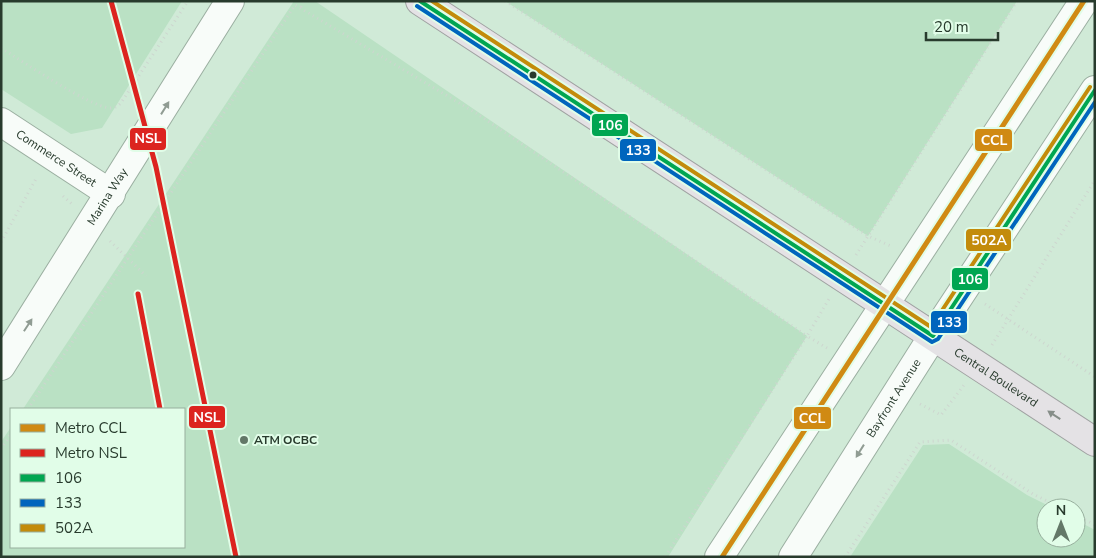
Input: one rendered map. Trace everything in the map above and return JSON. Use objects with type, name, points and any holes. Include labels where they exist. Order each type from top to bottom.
[{"type":"main road","name":"Marina Way","points":[[1,366],[111,194],[230,1]]},
{"type":"main road","name":"Central Boulevard","points":[[420,1],[1095,442]]},
{"type":"main road","points":[[719,557],[1084,1]]},
{"type":"main road","name":"Bayfront Avenue","points":[[793,557],[933,336],[1095,90]]},
{"type":"main road","name":"Commerce Street","points":[[1,122],[111,194]]},
{"type":"path","points":[[1,48],[73,92],[109,108],[116,107],[121,103],[188,1]]},
{"type":"path","points":[[301,7],[302,1]]},
{"type":"path","points":[[505,1],[868,236],[1018,1]]},
{"type":"path","points":[[29,408],[296,5],[476,114],[847,361]]},
{"type":"path","points":[[1,242],[40,173]]},
{"type":"path","points":[[1095,180],[1008,320],[1095,377]]},
{"type":"path","points":[[665,557],[807,336]]},
{"type":"path","points":[[898,392],[941,415]]},
{"type":"path","points":[[1,449],[10,436]]},
{"type":"path","points":[[846,557],[920,442],[952,440],[1041,498]]},
{"type":"green space","points":[[1,1],[182,1],[102,128],[71,134],[1,89]]},
{"type":"green space","points":[[294,1],[315,1],[807,336],[668,557],[1,557],[1,442],[10,428],[10,548],[185,548],[185,408],[24,408]]},
{"type":"green space","points":[[505,1],[1017,1],[868,236]]},
{"type":"green space","points":[[949,444],[1036,500],[1036,548],[1086,548],[1086,525],[1095,530],[1095,557],[850,557],[923,445]]},
{"type":"metro line","name":"NSL","points":[[111,1],[156,167],[236,557]]},
{"type":"metro line","name":"CCL","points":[[722,557],[1084,1]]},
{"type":"metro line","name":"NSL","points":[[138,294],[160,408]]},
{"type":"transit line","name":"106","points":[[420,1],[933,336],[1095,90]]},
{"type":"transit line","name":"502A","points":[[432,1],[931,327],[1090,87]]},
{"type":"transit line","name":"133","points":[[417,6],[932,342],[938,339],[1095,102]]},
{"type":"place","name":"ATM OCBC","points":[[244,440]]}]
